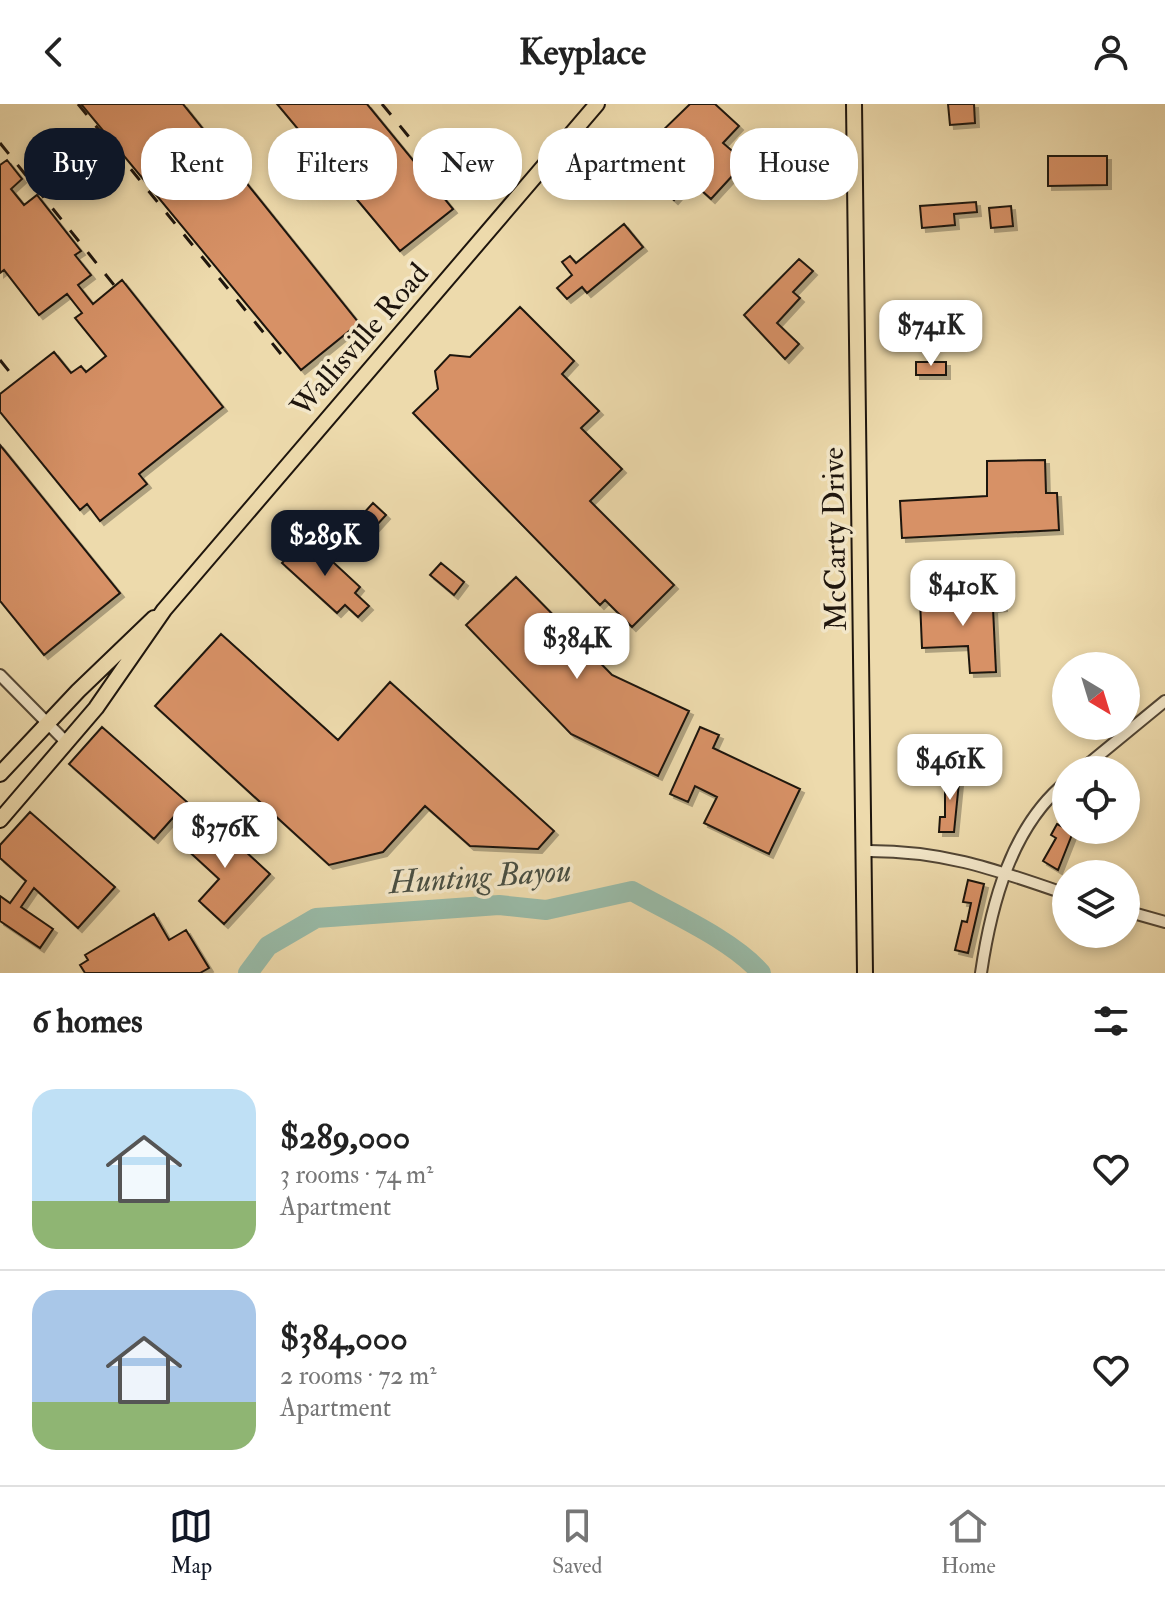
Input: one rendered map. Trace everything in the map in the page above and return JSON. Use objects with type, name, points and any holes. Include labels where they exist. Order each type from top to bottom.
[{"type":"main road","name":"Wallisville Road","points":[[0,820],[105,696],[164,610],[597,104]]},
{"type":"main road","name":"McCarty Drive","points":[[854,104],[865,973]]},
{"type":"main road","name":"Wallisville Road","points":[[0,774],[129,638],[164,610]]},
{"type":"street","points":[[0,675],[66,742]]},
{"type":"street","points":[[1098,756],[1165,701]]},
{"type":"street","points":[[981,973],[986,942],[1015,846],[1031,819],[1052,794]]},
{"type":"street","points":[[864,851],[911,851],[951,857],[1052,889]]},
{"type":"street","points":[[1140,915],[1165,922]]},
{"type":"building","points":[[81,104],[183,104],[202,128],[141,128],[141,177],[125,157],[125,128],[101,128]]},
{"type":"building","points":[[277,104],[367,104],[387,128],[297,128]]},
{"type":"building","points":[[690,104],[715,104],[739,126],[730,128],[730,136],[723,143],[730,149],[730,178],[714,196],[714,128],[665,128]]},
{"type":"building","points":[[948,104],[974,104],[975,123],[950,125]]},
{"type":"building","points":[[397,141],[413,160],[413,200],[446,200],[453,209],[400,251],[357,200],[397,200]]},
{"type":"building","points":[[1048,156],[1107,156],[1107,185],[1048,186]]},
{"type":"building","points":[[7,160],[22,179],[11,189],[24,205],[30,200],[41,200],[81,251],[75,255],[91,275],[78,285],[93,304],[122,280],[223,407],[139,474],[147,484],[100,521],[87,504],[80,510],[0,412],[0,394],[54,352],[71,373],[81,366],[86,372],[106,356],[75,318],[82,313],[67,294],[39,315],[4,270],[0,273],[0,165]]},
{"type":"building","points":[[252,190],[359,323],[301,370],[160,200],[252,200]]},
{"type":"building","points":[[976,202],[977,212],[954,214],[955,225],[922,228],[920,206]]},
{"type":"building","points":[[1011,206],[1013,226],[991,228],[989,208]]},
{"type":"building","points":[[624,224],[643,247],[587,293],[582,287],[567,299],[557,288],[572,275],[562,262],[570,256],[576,263]]},
{"type":"building","points":[[799,259],[813,271],[793,292],[800,298],[777,323],[799,344],[785,359],[744,315]]},
{"type":"building","points":[[520,307],[574,361],[562,374],[599,411],[581,428],[622,469],[590,501],[674,585],[632,627],[605,600],[600,605],[413,413],[438,389],[435,371],[450,355],[470,357]]},
{"type":"building","points":[[916,362],[946,362],[946,375],[916,375]]},
{"type":"building","points":[[0,445],[120,593],[44,655],[0,601]]},
{"type":"building","points":[[1045,460],[1046,493],[1057,493],[1059,530],[902,538],[900,501],[987,496],[987,461]]},
{"type":"building","points":[[373,503],[386,515],[364,539],[351,527]]},
{"type":"building","points":[[306,537],[360,587],[355,593],[369,606],[358,617],[345,605],[337,613],[282,563]]},
{"type":"building","points":[[441,563],[464,582],[454,595],[430,575]]},
{"type":"building","points":[[516,577],[612,675],[689,711],[658,776],[571,734],[466,625]]},
{"type":"building","points":[[1003,595],[1003,607],[993,608],[996,672],[970,673],[968,646],[922,648],[920,600]]},
{"type":"building","points":[[221,634],[338,740],[390,682],[554,831],[538,849],[470,846],[425,806],[383,852],[329,865],[155,706]]},
{"type":"building","points":[[102,727],[187,802],[154,839],[69,764]]},
{"type":"building","points":[[700,727],[719,735],[713,748],[800,789],[769,854],[704,823],[717,797],[695,786],[688,802],[670,794]]},
{"type":"building","points":[[945,772],[960,772],[954,832],[939,832],[940,817],[945,817]]},
{"type":"building","points":[[30,812],[115,887],[78,928],[34,888],[21,907],[53,929],[40,948],[0,921],[0,896],[10,903],[26,881],[0,858],[0,845]]},
{"type":"building","points":[[208,817],[270,874],[224,924],[199,901],[219,879],[182,845]]},
{"type":"building","points":[[1053,844],[1068,844],[1062,860],[1052,860],[1052,866],[1043,861]]},
{"type":"building","points":[[968,880],[984,884],[968,953],[955,950],[962,921],[967,922],[971,903],[963,902]]},
{"type":"building","points":[[154,914],[169,940],[186,930],[209,968],[200,973],[85,973],[80,965],[88,960],[85,955]]},
{"type":"waterway","name":"Hunting Bayou","points":[[248,973],[268,946],[316,918],[499,905],[546,910],[632,891],[718,938],[761,973]]},
{"type":"railway","points":[[78,104],[289,364]]},
{"type":"railway","points":[[382,104],[413,142]]},
{"type":"railway","points":[[0,143],[114,285]]},
{"type":"railway","points":[[0,360],[16,380]]}]
